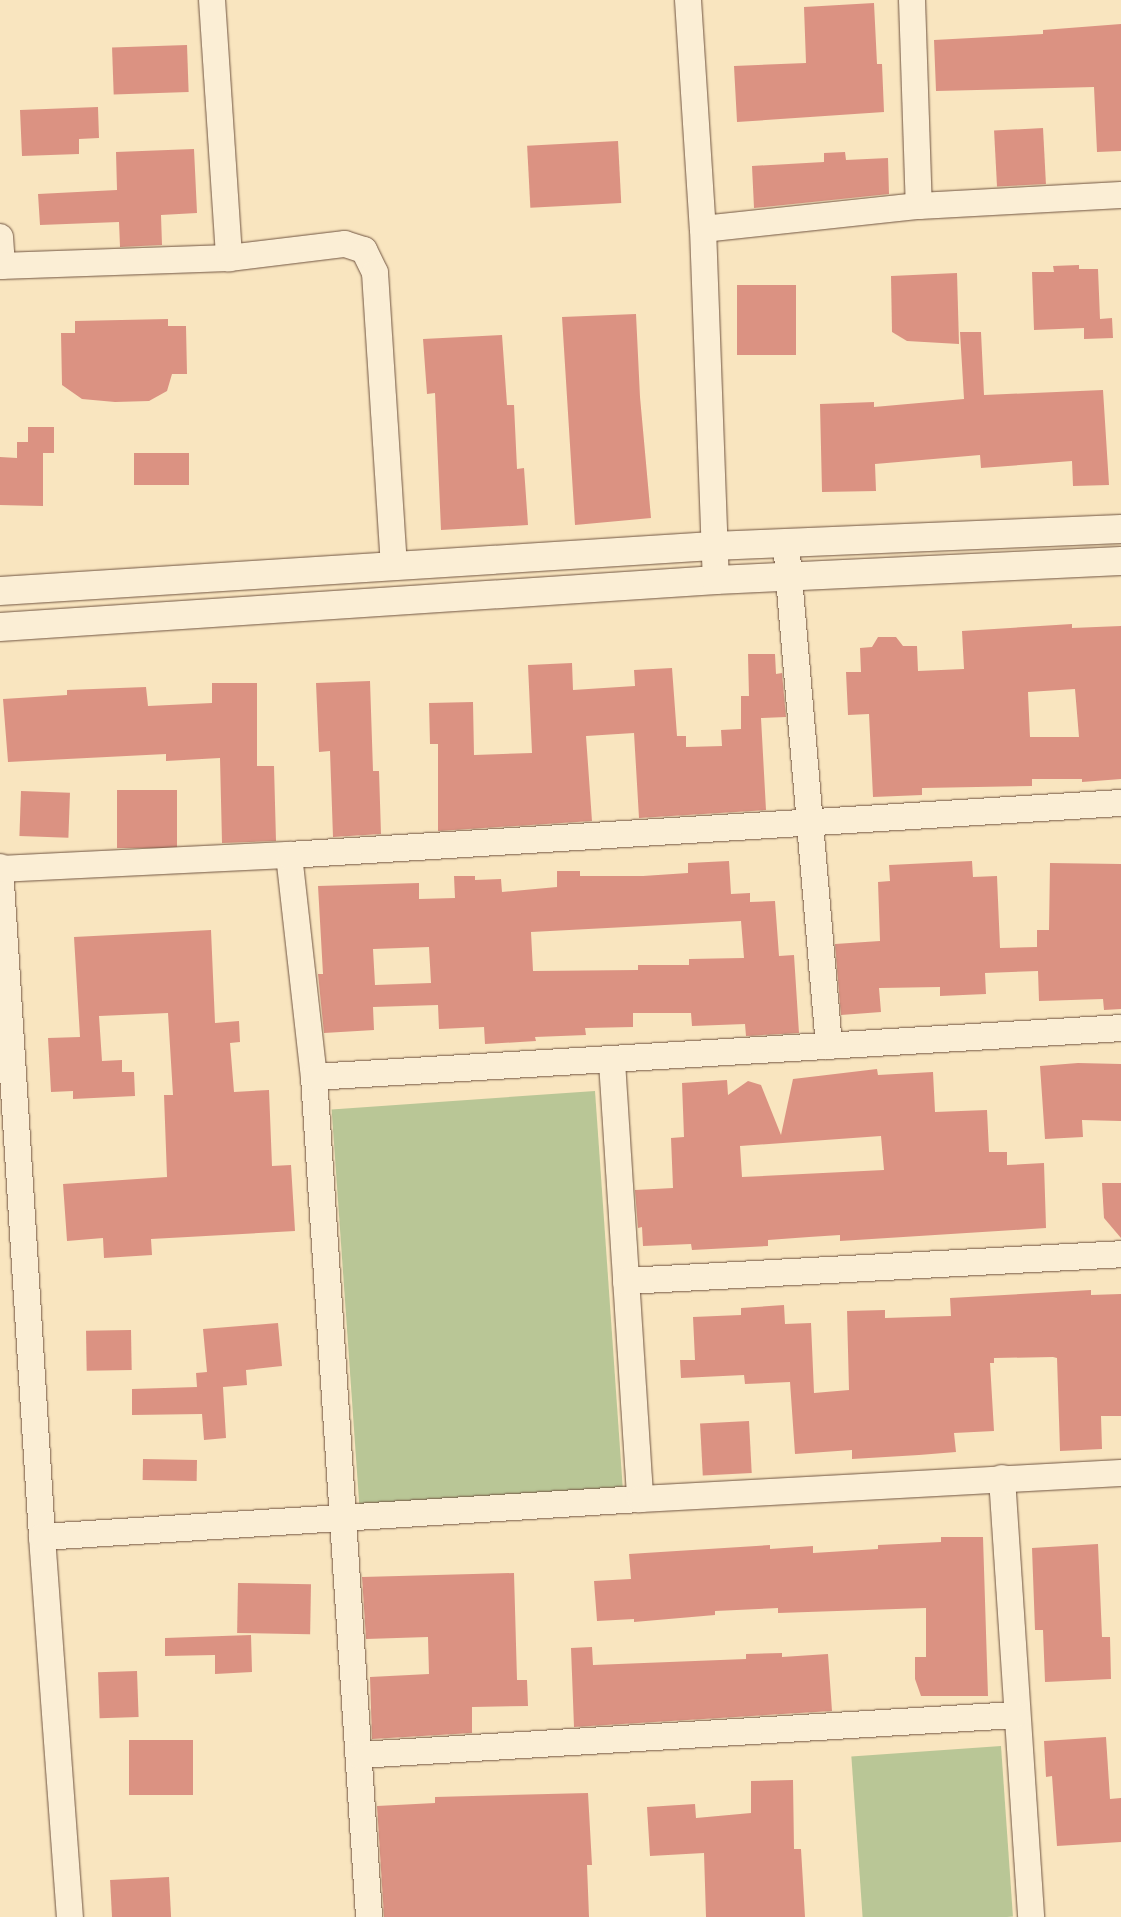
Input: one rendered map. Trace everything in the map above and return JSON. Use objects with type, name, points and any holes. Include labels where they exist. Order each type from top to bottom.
[{"type":"street","points":[[212,0],[229,258]]},
{"type":"street","points":[[688,0],[703,229],[716,580]]},
{"type":"street","points":[[912,0],[919,206]]},
{"type":"street","points":[[703,229],[919,206],[1121,195]]},
{"type":"street","points":[[0,237],[1,266],[229,258],[345,244],[364,250],[372,261],[375,273],[394,565]]},
{"type":"street","points":[[0,591],[714,546],[1121,529]]},
{"type":"street","points":[[786,543],[829,1046]]},
{"type":"street","points":[[0,627],[716,580],[1121,561]]},
{"type":"street","points":[[70,1917],[42,1537],[0,868],[289,855],[1121,803]]},
{"type":"street","points":[[289,855],[314,1077],[369,1917]]},
{"type":"street","points":[[314,1077],[612,1062],[829,1046],[1121,1028]]},
{"type":"street","points":[[612,1062],[640,1499]]},
{"type":"street","points":[[626,1281],[1121,1254]]},
{"type":"street","points":[[42,1537],[640,1499],[1121,1472]]},
{"type":"street","points":[[1002,1478],[1015,1715],[1031,1917]]},
{"type":"street","points":[[359,1755],[1015,1715]]},
{"type":"green space","points":[[595,1091],[623,1490],[360,1508],[332,1109]]},
{"type":"green space","points":[[1001,1746],[1013,1917],[863,1917],[851,1756]]},
{"type":"building","points":[[874,3],[877,64],[882,64],[884,112],[737,122],[734,66],[806,63],[804,7]]},
{"type":"building","points":[[1121,24],[1121,151],[1097,152],[1094,87],[936,91],[934,40],[1043,34],[1043,30]]},
{"type":"building","points":[[187,45],[189,92],[114,95],[112,48]]},
{"type":"building","points":[[98,107],[99,138],[79,139],[79,154],[22,156],[20,110]]},
{"type":"building","points":[[1043,128],[1046,184],[997,186],[994,131]]},
{"type":"building","points":[[618,141],[621,203],[530,208],[527,146]]},
{"type":"building","points":[[194,149],[197,213],[161,215],[162,245],[120,247],[119,222],[40,225],[38,194],[117,190],[116,152]]},
{"type":"building","points":[[845,152],[846,160],[888,158],[889,194],[754,208],[752,166],[824,162],[824,153]]},
{"type":"building","points":[[1079,265],[1079,269],[1098,269],[1100,319],[1112,318],[1113,338],[1084,339],[1084,328],[1034,330],[1032,272],[1054,272],[1053,266]]},
{"type":"building","points":[[957,273],[959,344],[907,341],[892,332],[891,276]]},
{"type":"building","points":[[737,285],[796,285],[796,355],[737,355]]},
{"type":"building","points":[[636,314],[640,397],[651,518],[575,525],[562,317]]},
{"type":"building","points":[[168,319],[168,326],[186,326],[187,374],[172,374],[167,391],[149,401],[115,402],[82,399],[62,385],[61,333],[75,333],[75,321]]},
{"type":"building","points":[[960,332],[981,332],[984,395],[1103,390],[1109,485],[1073,486],[1072,461],[981,468],[980,455],[875,464],[876,491],[822,492],[820,404],[874,402],[874,407],[964,399]]},
{"type":"building","points":[[502,335],[507,405],[514,405],[517,469],[524,468],[528,525],[441,530],[435,393],[427,394],[423,339]]},
{"type":"building","points":[[28,427],[54,427],[54,453],[43,453],[43,506],[0,505],[0,457],[17,458],[17,442],[28,442]]},
{"type":"building","points":[[134,453],[189,453],[189,485],[134,485]]},
{"type":"building","points":[[1072,624],[1072,628],[1121,626],[1121,779],[1082,782],[1082,779],[1032,779],[1032,786],[922,788],[922,795],[873,797],[869,714],[848,715],[846,672],[861,672],[860,648],[872,647],[878,637],[896,637],[903,646],[917,646],[918,671],[964,669],[962,631]],"holes":[[[1075,689],[1079,737],[1030,737],[1028,692]]]},
{"type":"building","points":[[748,654],[775,654],[776,674],[782,673],[786,717],[761,718],[766,810],[639,818],[634,733],[586,736],[592,821],[438,831],[438,744],[430,744],[429,703],[473,702],[474,755],[532,753],[528,665],[572,663],[573,690],[635,686],[634,670],[672,668],[677,736],[686,736],[686,747],[722,746],[721,730],[741,729],[741,696],[749,696]]},
{"type":"building","points":[[370,681],[373,771],[379,771],[381,834],[333,837],[330,751],[319,752],[316,683]]},
{"type":"building","points":[[212,683],[257,683],[257,766],[274,766],[276,841],[222,843],[220,758],[166,761],[166,754],[8,762],[3,699],[67,695],[67,690],[146,687],[148,706],[212,703]]},
{"type":"building","points":[[117,790],[177,790],[177,848],[117,848]]},
{"type":"building","points":[[21,791],[70,793],[68,838],[19,836]]},
{"type":"building","points":[[729,861],[731,894],[750,893],[750,902],[775,901],[779,956],[794,955],[799,1033],[746,1036],[745,1024],[692,1026],[691,1013],[633,1013],[633,1027],[585,1028],[586,1035],[535,1037],[536,1041],[485,1044],[484,1027],[439,1029],[438,1005],[373,1007],[374,1030],[324,1033],[318,974],[323,974],[318,886],[419,883],[419,899],[455,898],[454,876],[475,876],[475,880],[501,879],[502,892],[557,887],[557,871],[580,871],[580,876],[643,876],[688,873],[688,863]],"holes":[[[741,921],[744,958],[689,959],[689,965],[638,965],[638,970],[533,971],[531,932]],[[429,947],[431,983],[375,985],[373,949]]]},
{"type":"building","points":[[972,861],[973,877],[997,876],[1000,948],[1037,947],[1037,930],[1049,930],[1050,863],[1121,864],[1121,1009],[1104,1010],[1103,999],[1039,1001],[1038,971],[985,973],[986,994],[940,996],[940,987],[879,988],[881,1012],[841,1015],[835,944],[880,941],[878,882],[890,881],[889,865]]},
{"type":"building","points":[[211,930],[215,1023],[239,1021],[240,1042],[230,1043],[234,1092],[269,1090],[272,1166],[291,1165],[295,1231],[151,1239],[152,1255],[104,1258],[103,1238],[67,1241],[63,1184],[167,1177],[164,1095],[173,1095],[168,1013],[99,1016],[102,1061],[122,1060],[122,1072],[134,1072],[135,1096],[73,1099],[73,1091],[51,1092],[48,1038],[80,1037],[74,937]]},
{"type":"building","points":[[1078,1063],[1121,1064],[1121,1121],[1082,1120],[1083,1137],[1045,1139],[1040,1066]]},
{"type":"building","points":[[877,1069],[878,1075],[933,1072],[935,1112],[987,1110],[989,1152],[1007,1152],[1007,1165],[1044,1163],[1046,1228],[840,1241],[840,1235],[768,1240],[768,1246],[692,1250],[691,1244],[643,1246],[642,1227],[638,1228],[635,1190],[673,1188],[671,1138],[684,1137],[682,1083],[727,1080],[728,1095],[748,1081],[761,1085],[781,1135],[793,1079]],"holes":[[[881,1136],[884,1170],[742,1177],[740,1146]]]},
{"type":"building","points":[[1102,1183],[1121,1183],[1121,1238],[1104,1218]]},
{"type":"building","points":[[1091,1290],[1091,1295],[1121,1294],[1121,1416],[1101,1416],[1102,1449],[1060,1451],[1057,1358],[1053,1357],[994,1358],[994,1363],[990,1363],[994,1431],[954,1433],[956,1452],[852,1459],[852,1450],[795,1454],[790,1382],[745,1384],[744,1375],[681,1378],[680,1360],[695,1360],[693,1317],[741,1315],[741,1308],[784,1305],[785,1324],[811,1323],[814,1393],[849,1390],[847,1311],[885,1310],[885,1318],[951,1316],[950,1298]]},
{"type":"building","points":[[278,1323],[282,1366],[246,1370],[247,1385],[223,1387],[226,1438],[204,1440],[202,1414],[132,1415],[132,1389],[197,1387],[196,1373],[207,1372],[203,1329]]},
{"type":"building","points":[[131,1330],[132,1370],[87,1371],[86,1331]]},
{"type":"building","points":[[749,1421],[752,1473],[703,1475],[700,1424]]},
{"type":"building","points":[[143,1459],[197,1460],[197,1481],[143,1480]]},
{"type":"building","points":[[941,1537],[983,1537],[988,1696],[921,1696],[915,1679],[915,1657],[926,1657],[926,1608],[778,1613],[778,1608],[715,1611],[715,1615],[634,1622],[634,1619],[597,1621],[594,1581],[631,1579],[629,1554],[770,1545],[770,1549],[813,1546],[813,1553],[878,1549],[878,1545],[941,1542]]},
{"type":"building","points":[[1098,1544],[1102,1637],[1110,1637],[1111,1679],[1045,1682],[1043,1630],[1035,1630],[1032,1548]]},
{"type":"building","points":[[514,1573],[517,1680],[527,1680],[528,1706],[472,1707],[472,1733],[372,1739],[370,1677],[429,1674],[428,1637],[366,1639],[362,1577]]},
{"type":"building","points":[[238,1583],[311,1584],[310,1634],[237,1633]]},
{"type":"building","points":[[251,1635],[252,1672],[215,1674],[215,1655],[165,1656],[165,1638]]},
{"type":"building","points":[[592,1647],[593,1665],[746,1659],[746,1654],[782,1653],[782,1657],[828,1654],[832,1711],[574,1727],[571,1648]]},
{"type":"building","points":[[137,1671],[139,1717],[100,1718],[98,1672]]},
{"type":"building","points":[[1106,1737],[1110,1799],[1121,1798],[1121,1842],[1057,1846],[1052,1776],[1046,1777],[1044,1741]]},
{"type":"building","points":[[129,1740],[193,1740],[193,1795],[129,1795]]},
{"type":"building","points":[[793,1780],[794,1849],[801,1849],[805,1917],[706,1917],[704,1853],[650,1856],[647,1807],[695,1804],[696,1818],[751,1813],[751,1781]]},
{"type":"building","points":[[588,1793],[592,1865],[587,1865],[589,1917],[384,1917],[377,1806],[435,1803],[435,1797]]},
{"type":"building","points":[[169,1877],[171,1917],[112,1917],[110,1880]]}]
